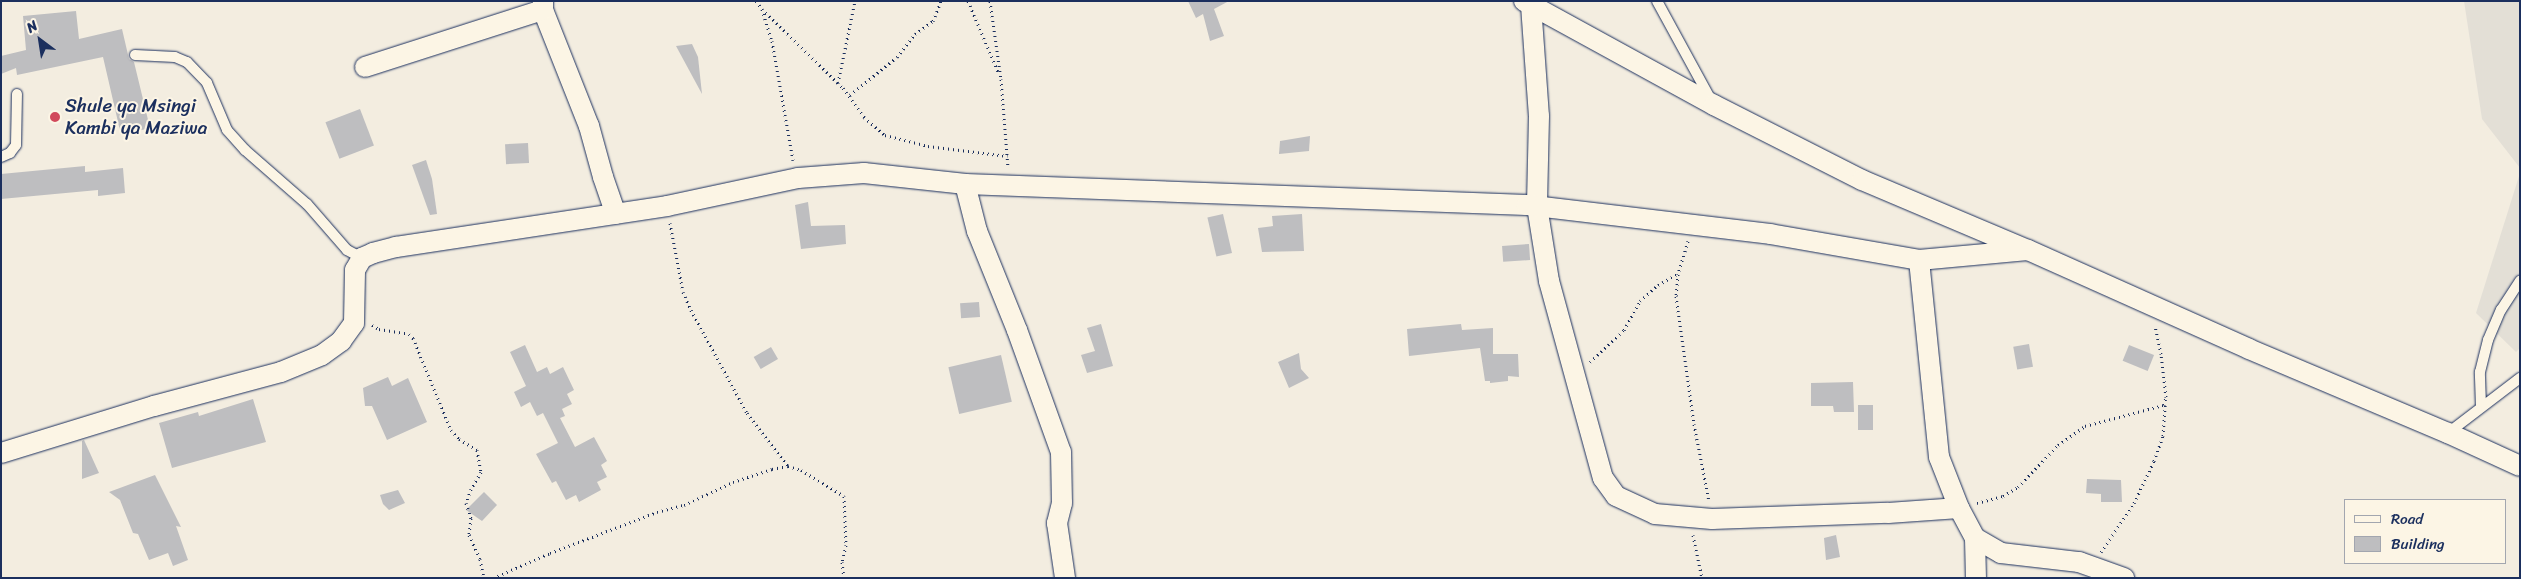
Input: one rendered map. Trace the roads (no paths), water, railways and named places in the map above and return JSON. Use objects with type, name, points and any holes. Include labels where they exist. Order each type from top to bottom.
[{"type":"street","points":[[1528,3],[1714,105],[1862,180],[2028,250],[2520,466]]},
{"type":"street","points":[[1528,3],[1538,116],[1537,206],[1549,281],[1603,478],[1616,496],[1655,514],[1704,518],[1888,513],[1959,508]]},
{"type":"street","points":[[365,67],[543,6],[589,126],[603,177],[616,214]]},
{"type":"street","points":[[1,453],[154,406],[281,372],[322,355],[341,341],[354,323],[353,282],[355,270],[362,258],[396,247],[667,206],[798,178],[864,173],[965,184],[1537,206],[1770,234],[1919,260],[2028,250]]},
{"type":"street","points":[[965,184],[977,231],[1017,330],[1061,452],[1062,503],[1057,523],[1065,578]]},
{"type":"street","points":[[1919,260],[1939,457],[1959,508],[1976,538],[2001,553],[2092,565],[2124,578]]},
{"type":"street","points":[[1976,538],[1976,578]]},
{"type":"lane","points":[[1657,1],[1714,105]]},
{"type":"lane","points":[[135,55],[175,57],[187,62],[207,83],[227,130],[246,150],[307,204],[347,250],[362,258]]},
{"type":"lane","points":[[1,157],[10,154],[16,145],[17,94]]},
{"type":"lane","points":[[2481,406],[2480,372],[2488,340],[2501,310],[2520,281]]},
{"type":"lane","points":[[2448,433],[2520,378]]},
{"type":"place","name":"Shule ya Msingi Kambi ya Maziwa","points":[[55,117]]}]
